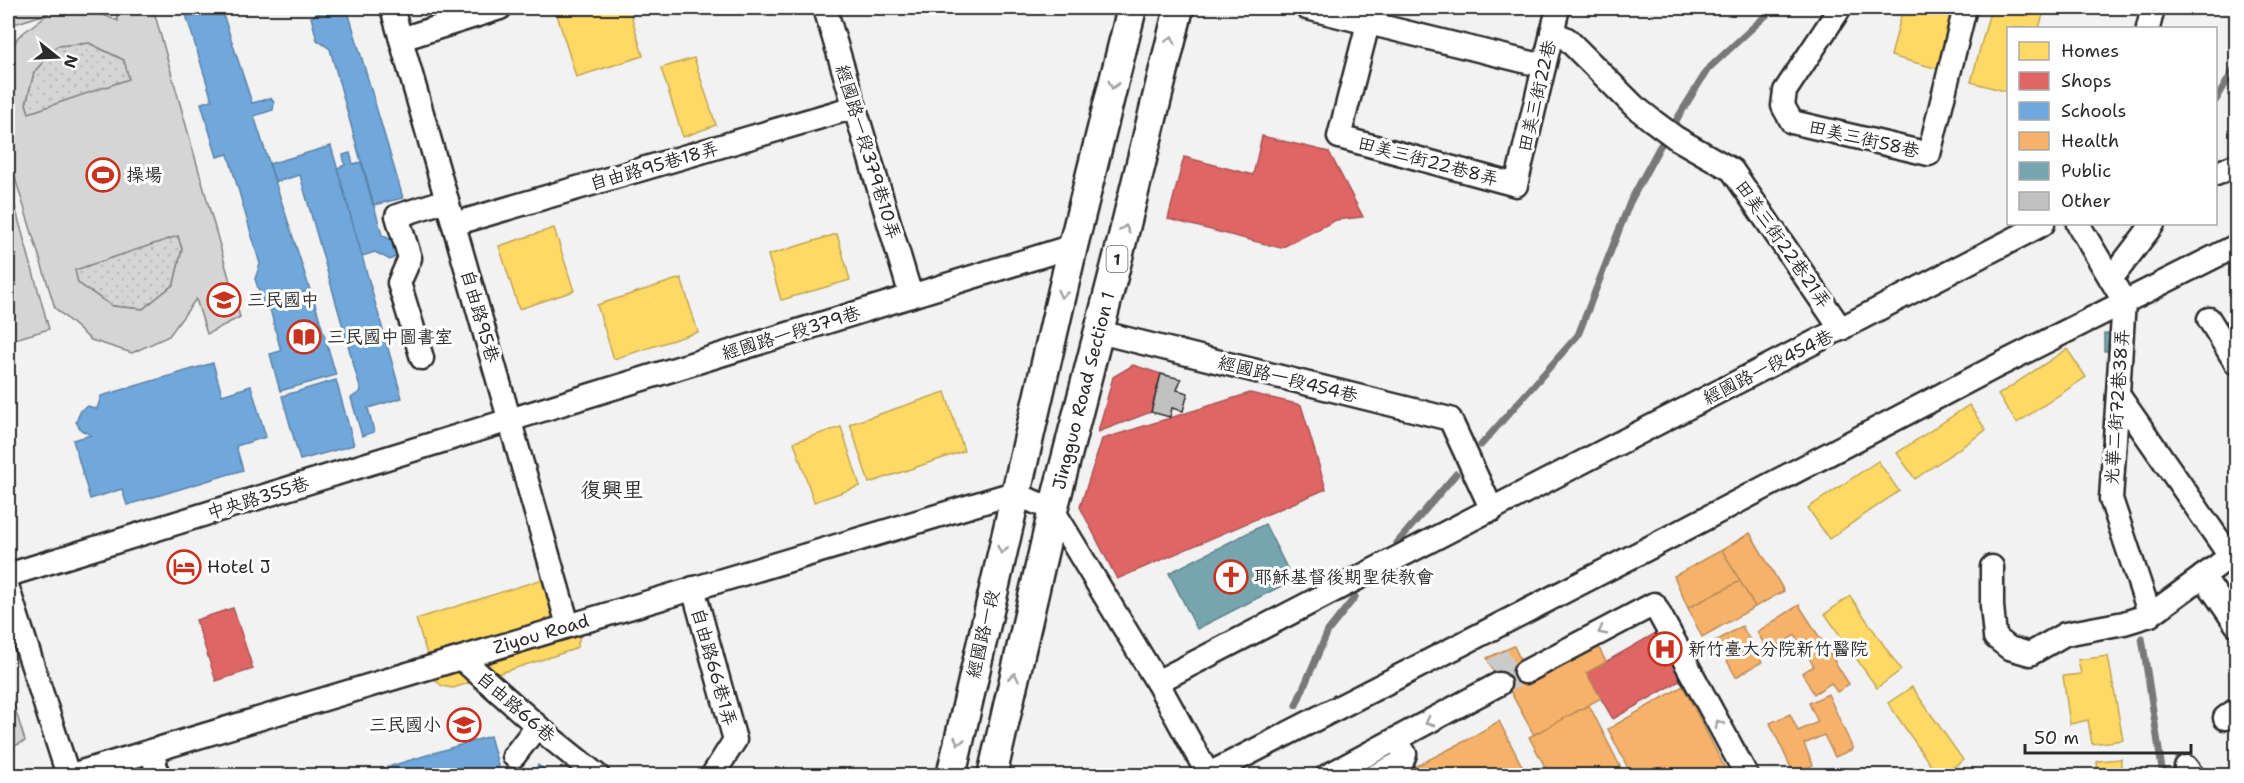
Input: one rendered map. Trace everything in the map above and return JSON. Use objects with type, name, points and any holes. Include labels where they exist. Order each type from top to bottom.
[{"type":"main road","points":[[1014,493],[1027,448],[1073,246],[1132,8]]},
{"type":"main road","name":"Jingguo Road Section 1","points":[[992,776],[1053,510],[1179,8]]},
{"type":"main road","name":"經國路一段","points":[[951,776],[1014,493]]},
{"type":"street","name":"自由路95巷","points":[[392,8],[568,625]]},
{"type":"street","points":[[401,39],[501,8]]},
{"type":"street","name":"經國路一段379巷10弄","points":[[825,8],[911,296]]},
{"type":"street","points":[[1307,8],[1370,15],[1544,66]]},
{"type":"street","name":"田美三街22巷","points":[[1516,185],[1558,8]]},
{"type":"street","name":"田美三街58巷","points":[[1840,8],[1785,91],[1783,106],[1792,123],[1929,154],[1965,8]]},
{"type":"street","points":[[2148,27],[2153,8]]},
{"type":"street","name":"田美三街22巷8弄","points":[[1370,15],[1340,137],[1516,185]]},
{"type":"street","name":"田美三街22巷21弄","points":[[1552,32],[1568,39],[1634,106],[1657,124],[1676,138],[1732,170],[1841,329]]},
{"type":"street","name":"自由路95巷18弄","points":[[454,225],[855,107]]},
{"type":"street","points":[[2217,174],[2236,165]]},
{"type":"street","points":[[422,358],[399,283],[410,258],[397,216],[447,200]]},
{"type":"street","name":"經國路一段454巷","points":[[1157,682],[2041,225]]},
{"type":"street","points":[[2079,225],[2124,301]]},
{"type":"street","points":[[2111,279],[2152,225]]},
{"type":"street","name":"經國路一段379巷","points":[[510,420],[1073,246]]},
{"type":"street","points":[[1014,493],[1053,510],[1157,682],[1209,775],[2124,301],[2236,246]]},
{"type":"street","name":"光華二街72巷38弄","points":[[2124,301],[2111,499],[2150,615]]},
{"type":"street","points":[[2209,319],[2236,363]]},
{"type":"street","name":"經國路一段454巷","points":[[1099,332],[1450,419],[1492,510]]},
{"type":"street","points":[[1992,567],[1995,637],[2009,648],[2030,654],[2065,634],[2150,615],[2233,554],[2119,396]]},
{"type":"street","name":"中央路355巷","points":[[8,575],[510,420]]},
{"type":"street","name":"Ziyou Road","points":[[68,776],[1014,493]]},
{"type":"street","points":[[2203,576],[2236,624]]},
{"type":"street","name":"自由路66巷1弄","points":[[693,588],[735,740],[712,776]]},
{"type":"street","points":[[8,589],[68,776]]},
{"type":"street","points":[[1522,664],[1569,648],[1654,604],[1747,776]]},
{"type":"street","name":"自由路66巷","points":[[462,659],[537,726],[598,776]]},
{"type":"street","points":[[1327,776],[1460,705],[1496,677]]},
{"type":"street","points":[[514,756],[537,726]]},
{"type":"street","points":[[1375,776],[1402,762],[1405,754],[1399,744],[1391,742]]},
{"type":"street","points":[[153,750],[157,776]]},
{"type":"green space","points":[[8,8],[63,8],[55,11],[87,8],[118,21],[115,8],[153,8],[240,317],[207,334],[196,299],[169,336],[132,353],[91,340],[55,308],[8,155],[8,55],[18,37],[49,13],[8,26]],"holes":[[[89,43],[124,60],[129,79],[29,113],[26,104],[34,72],[57,46]],[[178,236],[182,249],[174,284],[143,309],[112,306],[78,283],[75,270]]]},
{"type":"green space","points":[[89,43],[124,60],[130,79],[29,114],[26,104],[34,72],[57,46]]},
{"type":"green space","points":[[8,182],[49,329],[8,341]]},
{"type":"green space","points":[[178,235],[182,249],[174,284],[143,309],[112,306],[78,283],[74,270]]},
{"type":"green space","points":[[8,685],[25,741],[8,749]]},
{"type":"building: Homes","points":[[555,8],[629,8],[643,56],[576,77]]},
{"type":"building: Homes","points":[[1903,8],[1958,8],[1942,70],[1891,56]]},
{"type":"building: Homes","points":[[1991,8],[2045,8],[2039,27],[2007,27],[2007,92],[1971,82]]},
{"type":"building: Homes","points":[[694,58],[716,125],[683,137],[661,68]]},
{"type":"building: Homes","points":[[554,228],[574,291],[519,309],[499,246]]},
{"type":"building: Homes","points":[[837,234],[850,280],[781,300],[768,255]]},
{"type":"building: Homes","points":[[681,278],[698,332],[614,359],[597,305]]},
{"type":"building: Homes","points":[[2067,349],[2086,377],[2017,423],[1998,395]]},
{"type":"building: Homes","points":[[945,392],[964,451],[869,483],[850,424]]},
{"type":"building: Homes","points":[[1969,405],[1986,430],[1915,479],[1897,453]]},
{"type":"building: Homes","points":[[841,427],[860,486],[814,502],[794,442]]},
{"type":"building: Homes","points":[[1878,461],[1899,491],[1829,539],[1808,508]]},
{"type":"building: Homes","points":[[562,573],[581,633],[577,647],[453,688],[442,686],[435,680],[416,619]]},
{"type":"building: Homes","points":[[1850,596],[1901,670],[1877,688],[1825,614]]},
{"type":"building: Homes","points":[[2108,656],[2123,740],[2092,744],[2088,720],[2070,724],[2063,676],[2081,674],[2078,660]]},
{"type":"building: Homes","points":[[1912,687],[1963,760],[1941,776],[1938,776],[1888,703]]},
{"type":"building: Homes","points":[[2121,759],[2121,776],[2098,776],[2097,761]]},
{"type":"building: Shops","points":[[1262,136],[1329,152],[1363,217],[1336,220],[1281,248],[1168,219],[1184,157],[1253,175]]},
{"type":"building: Shops","points":[[1133,365],[1161,374],[1151,412],[1098,432],[1113,377]]},
{"type":"building: Shops","points":[[1250,393],[1301,405],[1326,489],[1117,579],[1080,507],[1102,439]]},
{"type":"building: Shops","points":[[233,608],[253,669],[216,681],[196,620]]},
{"type":"building: Shops","points":[[1656,633],[1683,679],[1613,719],[1586,673]]},
{"type":"building: Schools","points":[[184,8],[221,8],[252,103],[271,98],[274,103],[273,110],[254,116],[310,290],[264,306],[255,279],[260,264],[228,154],[217,157],[201,103],[212,100]]},
{"type":"building: Schools","points":[[319,8],[347,8],[403,198],[373,205],[330,49],[317,40],[311,17],[321,12]]},
{"type":"building: Schools","points":[[331,146],[402,398],[368,408],[374,432],[362,436],[351,398],[361,391],[300,175],[275,182],[269,164]]},
{"type":"building: Schools","points":[[350,153],[353,164],[362,162],[382,235],[393,241],[400,254],[390,260],[375,252],[362,256],[337,168],[345,165],[343,155]]},
{"type":"building: Schools","points":[[313,297],[336,375],[280,391],[270,354],[281,351],[270,309]]},
{"type":"building: Schools","points":[[213,363],[222,395],[251,386],[266,437],[236,446],[243,470],[127,505],[122,489],[90,499],[73,440],[91,435],[81,430],[76,422],[81,410],[88,406],[97,409],[101,396]]},
{"type":"building: Schools","points":[[336,380],[354,445],[300,460],[282,396]]},
{"type":"building: Schools","points":[[490,736],[501,776],[358,776]]},
{"type":"building: Schools","points":[[538,765],[554,776],[531,776]]},
{"type":"building: Health","points":[[1750,533],[1784,591],[1755,607],[1722,550]]},
{"type":"building: Health","points":[[1722,550],[1740,581],[1688,608],[1674,576]]},
{"type":"building: Health","points":[[1740,581],[1755,607],[1702,637],[1688,608]]},
{"type":"building: Health","points":[[1799,605],[1849,684],[1837,692],[1831,683],[1814,694],[1802,673],[1814,666],[1795,635],[1769,652],[1757,632]]},
{"type":"building: Health","points":[[1742,626],[1762,662],[1736,677],[1716,641]]},
{"type":"building: Health","points":[[1596,642],[1606,662],[1586,673],[1601,698],[1534,735],[1509,689]]},
{"type":"building: Health","points":[[1514,646],[1529,678],[1502,691],[1487,658]]},
{"type":"building: Health","points":[[1683,686],[1729,776],[1632,776],[1608,729]]},
{"type":"building: Health","points":[[1828,694],[1853,749],[1835,757],[1824,735],[1804,744],[1813,765],[1794,774],[1770,723],[1790,714],[1798,731],[1818,722],[1809,703]]},
{"type":"building: Health","points":[[1589,705],[1625,776],[1550,776],[1529,737]]},
{"type":"building: Health","points":[[1499,721],[1527,776],[1397,776],[1467,740]]},
{"type":"building: Public","points":[[2104,334],[2111,334],[2111,351],[2104,351]]},
{"type":"building: Public","name":"耶穌基督後期聖徒教會","points":[[1265,524],[1293,580],[1197,629],[1169,573]]},
{"type":"building: Other","points":[[1161,374],[1181,379],[1177,390],[1188,393],[1183,411],[1172,408],[1170,417],[1151,412]]},
{"type":"waterway","points":[[1481,445],[1578,335],[1630,202],[1659,148],[1708,69],[1774,8]]},
{"type":"waterway","points":[[2217,98],[2236,66]]},
{"type":"waterway","points":[[1397,543],[1456,474]]},
{"type":"waterway","points":[[1296,705],[1328,631],[1355,597]]},
{"type":"waterway","points":[[2142,638],[2163,776]]},
{"type":"tunnel","points":[[1493,670],[1518,656]]},
{"type":"tunnel","points":[[1499,684],[1525,672]]},
{"type":"place","name":"操場","points":[[103,175]]},
{"type":"place","name":"三民國中","points":[[224,300]]},
{"type":"place","name":"三民國中圖書室","points":[[304,337]]},
{"type":"place","name":"Hotel J","points":[[184,567]]},
{"type":"place","name":"耶穌基督後期聖徒教會","points":[[1231,577]]},
{"type":"place","name":"新竹臺大分院新竹醫院","points":[[1665,649]]},
{"type":"place","name":"三民國小","points":[[464,725]]},
{"type":"district","name":"復興里","points":[[612,490]]}]
